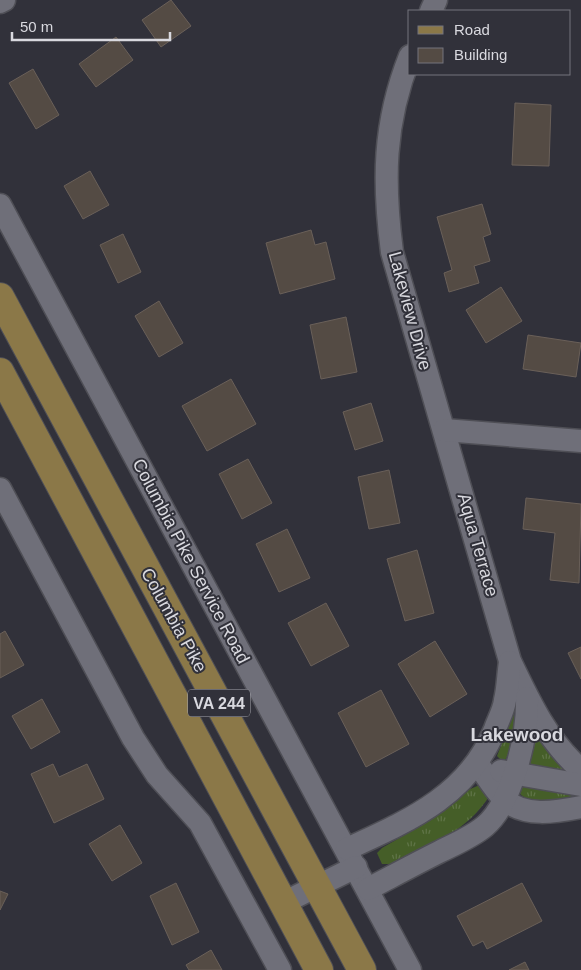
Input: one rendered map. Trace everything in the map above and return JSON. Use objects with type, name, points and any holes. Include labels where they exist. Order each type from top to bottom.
[{"type":"main road","name":"Columbia Pike","points":[[0,297],[362,970]]},
{"type":"main road","name":"Columbia Pike","points":[[0,372],[319,970]]},
{"type":"street","points":[[0,2],[4,0]]},
{"type":"street","name":"Lakeview Drive","points":[[408,61],[400,81],[390,123],[386,166],[386,204],[392,252],[444,430]]},
{"type":"street","name":"Columbia Pike Service Road","points":[[0,205],[352,858],[410,970]]},
{"type":"street","points":[[444,430],[581,441]]},
{"type":"street","name":"Aqua Terrace","points":[[444,430],[510,661],[535,715],[558,746],[581,770]]},
{"type":"street","points":[[0,489],[134,738],[157,774],[200,823],[280,970]]},
{"type":"street","name":"Aqua Terrace","points":[[283,903],[317,885],[352,858],[447,795],[478,764],[505,702],[510,661]]},
{"type":"street","name":"Aqua Terrace","points":[[368,889],[467,838],[491,820],[504,799],[514,774],[523,743],[527,698]]},
{"type":"street","points":[[478,764],[514,774],[581,785]]},
{"type":"street","points":[[478,764],[504,799],[520,808],[538,812],[581,808]]},
{"type":"green space","points":[[513,715],[518,718],[511,746],[504,761],[497,756]]},
{"type":"green space","points":[[537,731],[572,771],[542,773],[527,763]]},
{"type":"green space","points":[[482,784],[490,795],[481,808],[459,828],[434,844],[393,864],[382,864],[377,853],[382,848],[422,825],[468,790]]},
{"type":"green space","points":[[521,785],[581,793],[581,800],[548,803],[532,800],[519,793]]},
{"type":"building","points":[[171,0],[191,26],[161,47],[142,20]]},
{"type":"building","points":[[116,37],[133,60],[96,87],[79,64]]},
{"type":"building","points":[[33,69],[59,115],[36,129],[9,83]]},
{"type":"building","points":[[515,103],[551,105],[549,166],[512,165]]},
{"type":"building","points":[[90,171],[109,205],[83,219],[64,186]]},
{"type":"building","points":[[482,204],[491,234],[483,237],[490,261],[474,266],[479,283],[449,292],[444,273],[452,270],[437,217]]},
{"type":"building","points":[[311,230],[315,245],[326,242],[335,279],[280,294],[266,243]]},
{"type":"building","points":[[123,234],[141,272],[118,283],[100,245]]},
{"type":"building","points":[[501,287],[522,321],[486,343],[466,310]]},
{"type":"building","points":[[159,301],[183,343],[159,357],[135,316]]},
{"type":"building","points":[[346,317],[357,372],[321,379],[310,325]]},
{"type":"building","points":[[528,335],[581,343],[576,377],[523,369]]},
{"type":"building","points":[[231,379],[256,424],[207,451],[182,406]]},
{"type":"building","points":[[371,403],[383,441],[355,450],[343,412]]},
{"type":"building","points":[[248,459],[272,503],[242,519],[219,474]]},
{"type":"building","points":[[389,470],[400,523],[369,529],[358,477]]},
{"type":"building","points":[[526,498],[581,504],[579,583],[550,580],[555,533],[523,529]]},
{"type":"building","points":[[287,529],[310,578],[279,592],[256,544]]},
{"type":"building","points":[[417,550],[434,613],[405,621],[387,559]]},
{"type":"building","points":[[326,603],[349,646],[311,666],[288,623]]},
{"type":"building","points":[[5,631],[24,665],[0,678],[0,634]]},
{"type":"building","points":[[435,641],[467,694],[430,717],[398,664]]},
{"type":"building","points":[[581,647],[581,679],[568,653]]},
{"type":"building","points":[[381,690],[409,744],[366,767],[338,713]]},
{"type":"building","points":[[42,699],[60,732],[31,749],[12,716]]},
{"type":"building","points":[[53,764],[59,777],[87,764],[104,799],[54,823],[31,774]]},
{"type":"building","points":[[120,825],[142,863],[112,881],[89,844]]},
{"type":"building","points":[[176,883],[199,932],[172,945],[150,896]]},
{"type":"building","points":[[522,883],[542,921],[487,949],[483,941],[473,946],[457,916]]},
{"type":"building","points":[[0,891],[8,894],[0,910]]},
{"type":"building","points":[[211,950],[222,970],[189,970],[186,965]]},
{"type":"building","points":[[525,962],[529,970],[509,970]]},
{"type":"district","name":"Lakewood","points":[[517,734]]}]
